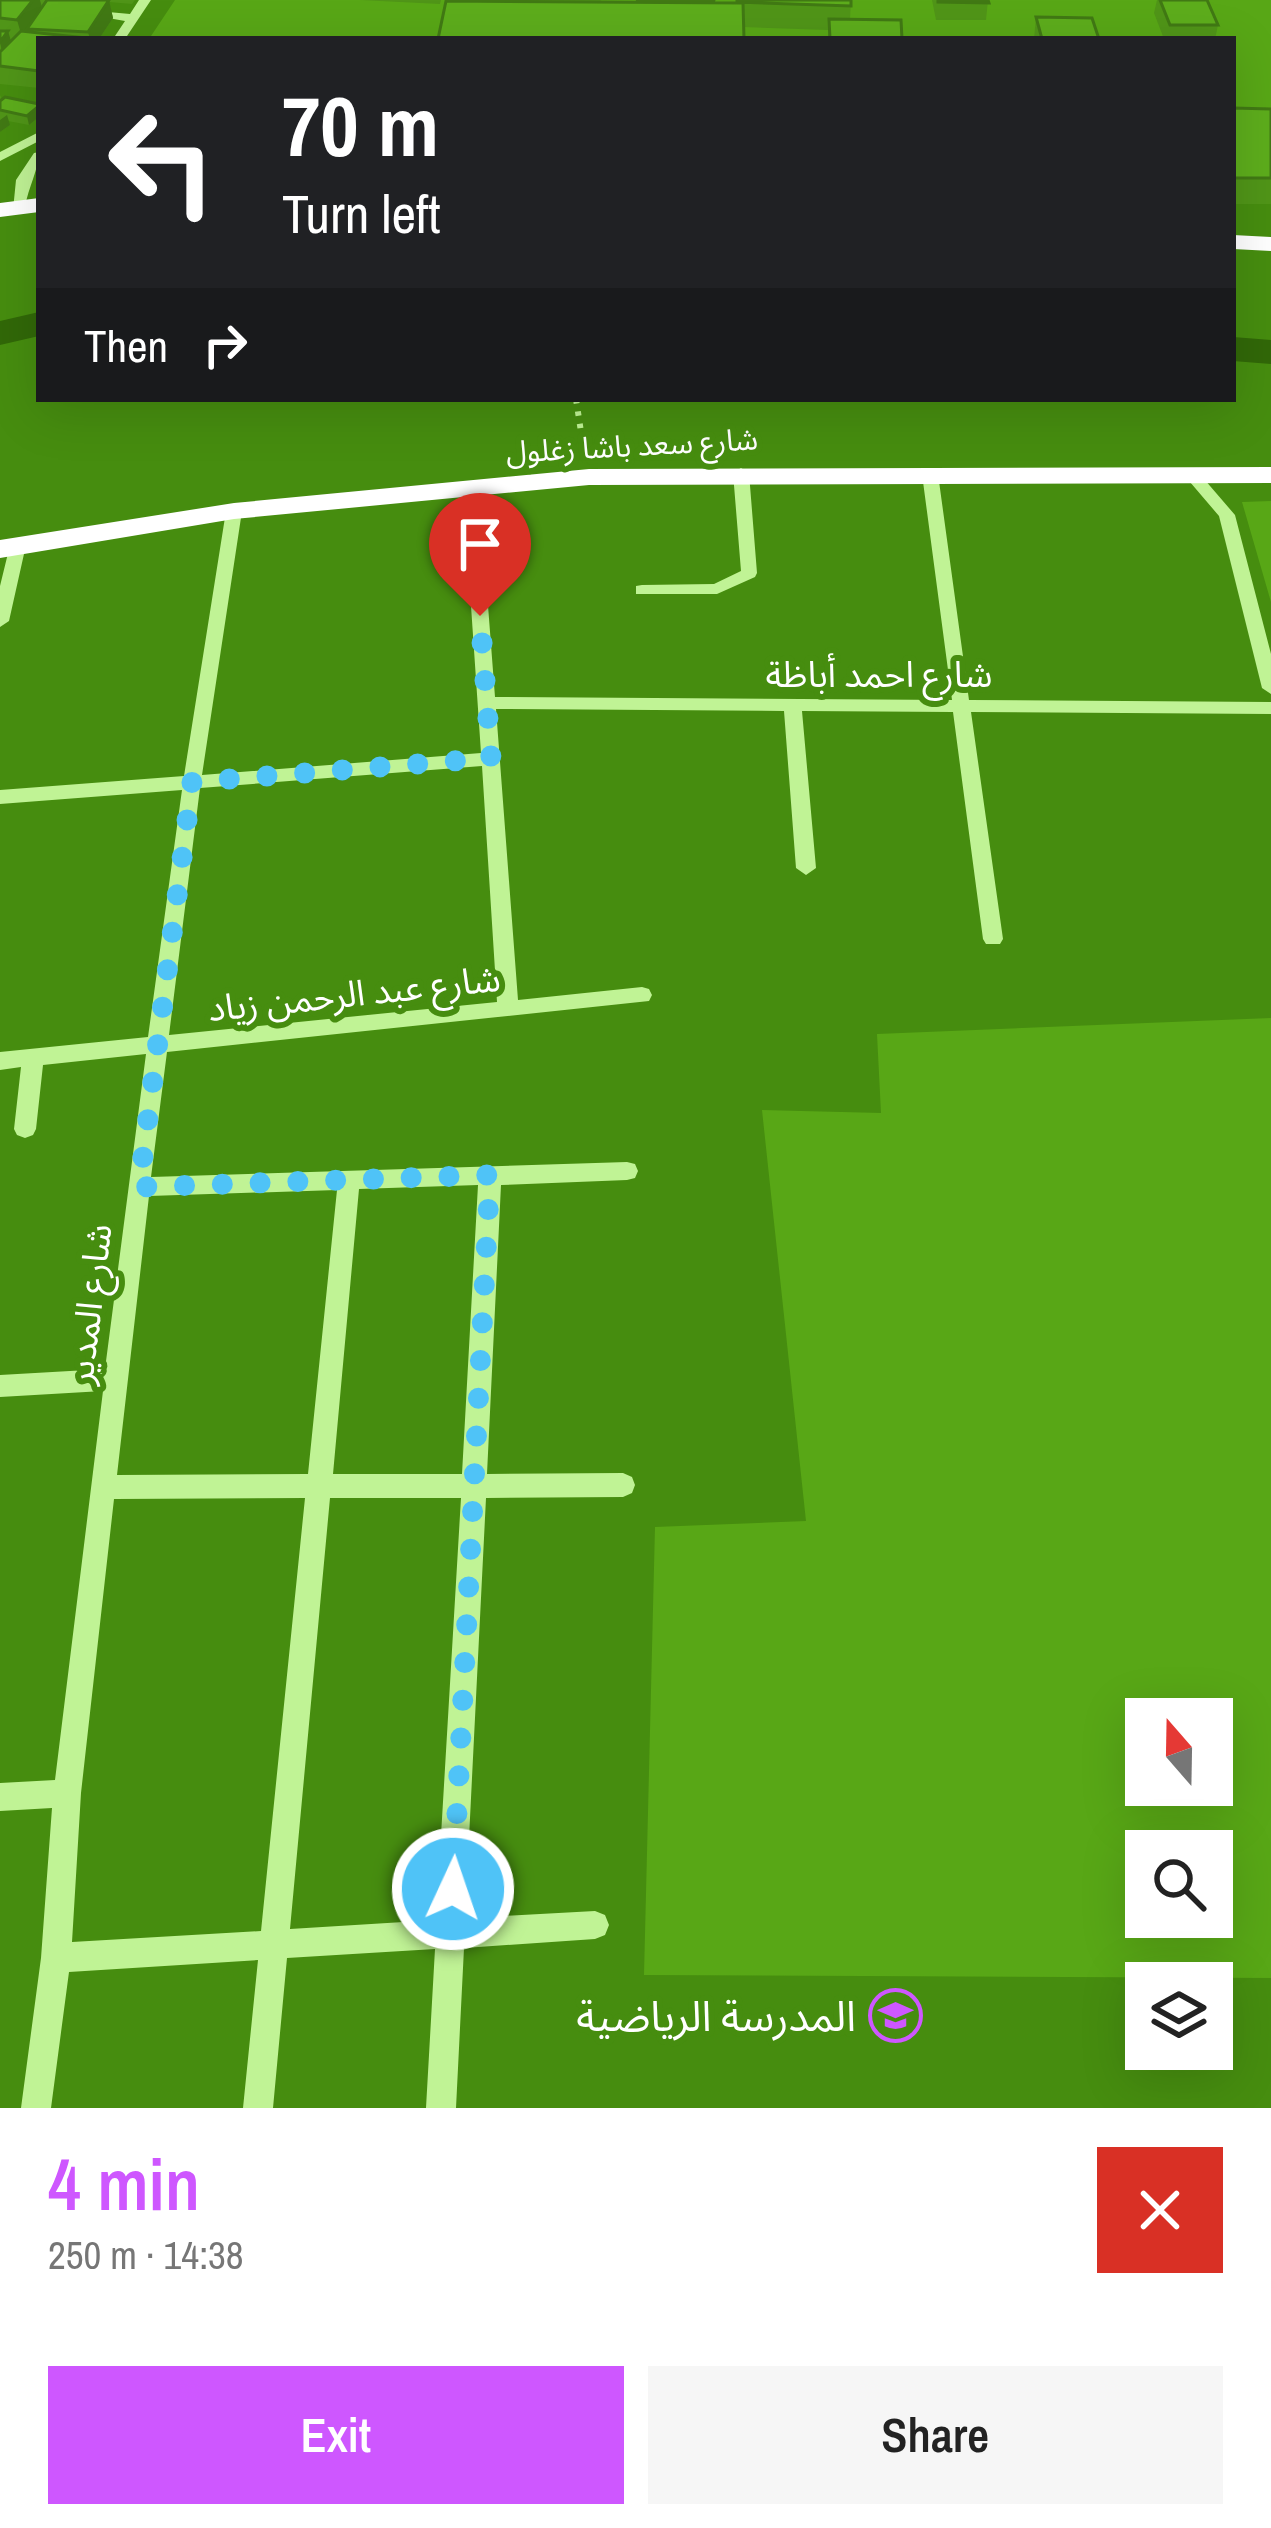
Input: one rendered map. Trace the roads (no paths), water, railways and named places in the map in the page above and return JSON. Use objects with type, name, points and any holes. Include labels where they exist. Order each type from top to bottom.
[{"type":"highway","points":[[1236,242],[1271,244]]},
{"type":"highway","name":"شارع سعد باشا زغلول","points":[[9,547],[234,511],[589,477],[1271,475]]},
{"type":"street","points":[[121,36],[145,0]]},
{"type":"street","points":[[72,11],[133,18]]},
{"type":"street","points":[[0,157],[36,138]]},
{"type":"street","points":[[19,207],[23,180],[36,160]]},
{"type":"street","points":[[642,590],[717,590],[749,573],[741,473]]},
{"type":"street","points":[[930,474],[993,939]]},
{"type":"street","points":[[1192,476],[1227,515],[1271,688]]},
{"type":"street","points":[[471,488],[508,1010]]},
{"type":"street","name":"شارع المدير","points":[[36,2108],[56,1958],[67,1793],[139,1187],[192,782],[234,511]]},
{"type":"street","points":[[0,620],[9,547]]},
{"type":"street","name":"شارع احمد أباظة","points":[[486,703],[1271,708]]},
{"type":"street","points":[[794,708],[806,868]]},
{"type":"street","points":[[0,797],[491,758]]},
{"type":"street","name":"شارع عبد الرحمن زياد","points":[[0,1061],[642,995]]},
{"type":"street","points":[[25,1129],[33,1058]]},
{"type":"street","points":[[139,1187],[627,1171]]},
{"type":"street","points":[[441,2108],[490,1175]]},
{"type":"street","points":[[258,2108],[349,1180]]},
{"type":"street","points":[[0,1386],[116,1379]]},
{"type":"street","points":[[106,1487],[623,1485]]},
{"type":"street","points":[[0,1797],[67,1793]]},
{"type":"street","points":[[56,1958],[595,1925]]},
{"type":"waterway","points":[[0,333],[36,325]]},
{"type":"waterway","points":[[1236,349],[1271,352]]},
{"type":"place","name":"المدرسة الرياضية","points":[[895,2016]]}]
